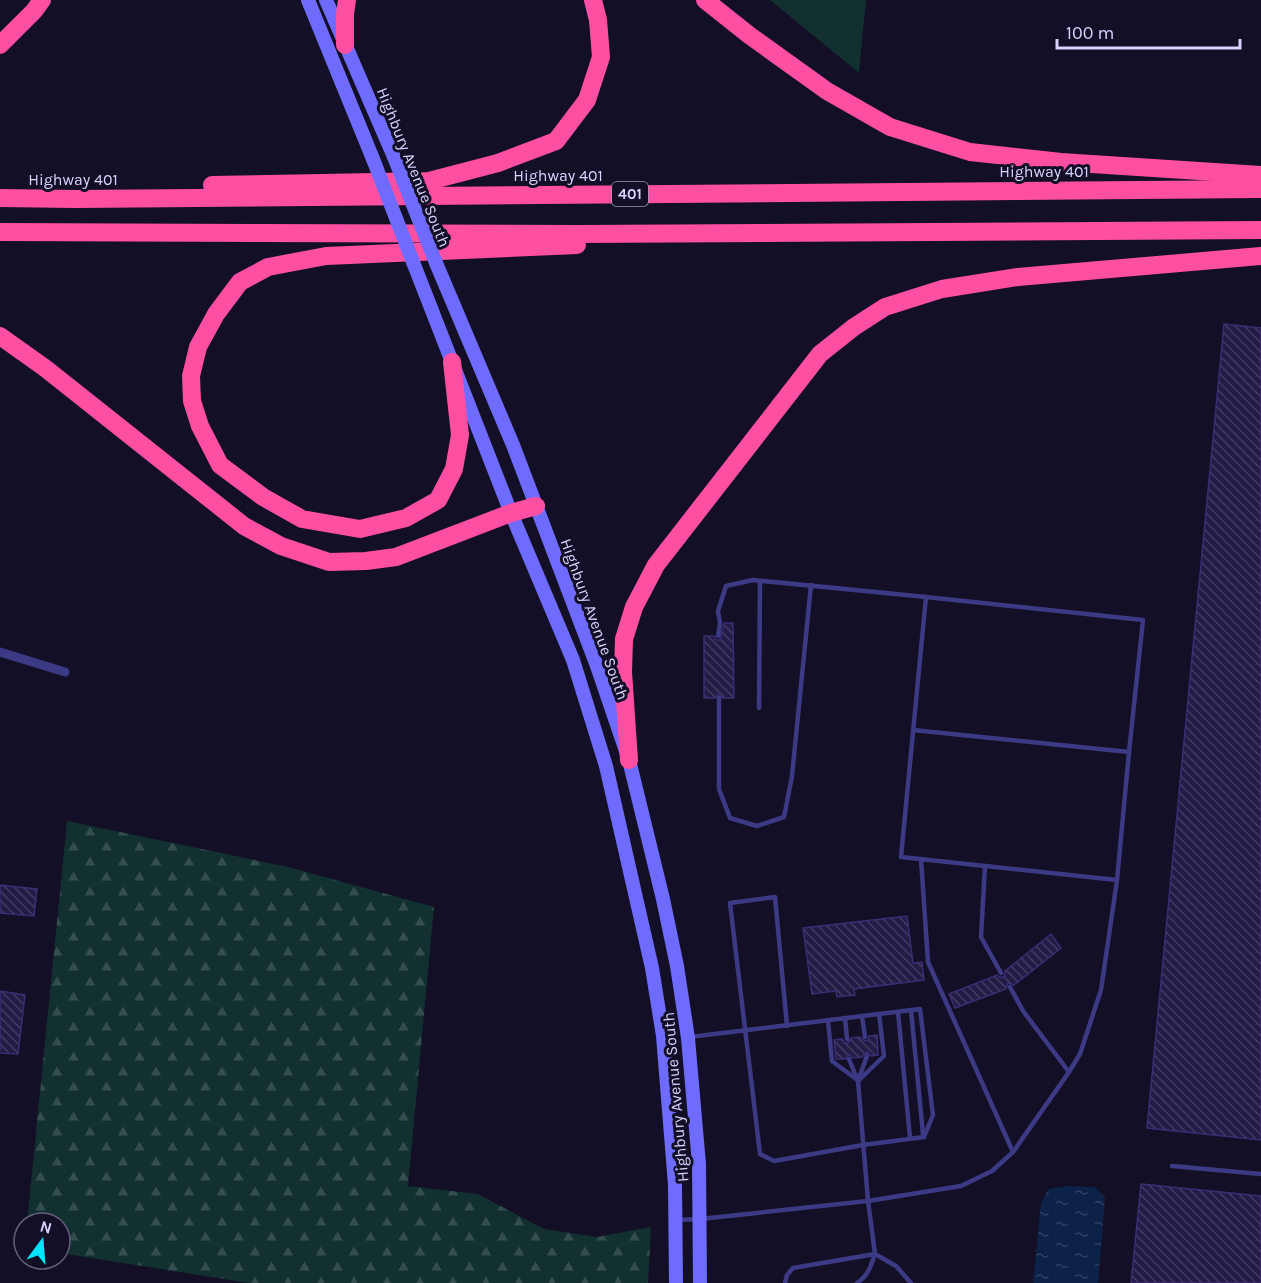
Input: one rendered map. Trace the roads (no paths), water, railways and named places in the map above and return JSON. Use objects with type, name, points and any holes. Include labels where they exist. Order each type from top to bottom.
[{"type":"highway","points":[[0,45],[42,0]]},
{"type":"highway","points":[[345,45],[347,0]]},
{"type":"highway","points":[[76,199],[163,186],[429,181],[498,163],[556,141],[587,100],[601,57],[598,20],[593,0]]},
{"type":"highway","points":[[705,0],[827,91],[890,127],[970,152],[1060,162],[1261,175]]},
{"type":"highway","name":"Highway 401","points":[[0,198],[1261,189]]},
{"type":"highway","points":[[0,232],[697,233],[1261,230]]},
{"type":"highway","points":[[452,362],[460,435],[454,469],[438,500],[406,518],[360,529],[302,519],[263,497],[220,465],[200,426],[192,401],[190,376],[198,347],[216,314],[240,282],[268,267],[326,256],[586,244],[697,233]]},
{"type":"highway","points":[[629,760],[624,639],[634,607],[656,565],[820,354],[854,327],[885,307],[942,289],[1018,277],[1261,256]]},
{"type":"highway","points":[[0,336],[45,368],[244,526],[281,546],[329,562],[396,557],[536,506]]},
{"type":"main road","name":"Highbury Avenue South","points":[[308,0],[512,513],[573,660],[606,766],[652,968],[663,1036],[675,1185],[676,1283]]},
{"type":"main road","name":"Highbury Avenue South","points":[[326,0],[394,157],[513,445],[597,666],[629,760],[663,899],[688,1038],[699,1164],[700,1283]]},
{"type":"street","points":[[0,652],[65,672]]},
{"type":"lane","points":[[675,1220],[868,1201],[961,1186],[992,1171],[1013,1152],[1080,1054],[1101,990],[1117,880],[1143,620],[753,580],[726,586],[718,611],[720,623],[718,636]]},
{"type":"lane","points":[[759,708],[760,581]]},
{"type":"lane","points":[[719,698],[719,789],[730,818],[757,826],[784,817],[792,776],[811,585]]},
{"type":"lane","points":[[926,597],[901,857],[1117,880]]},
{"type":"lane","points":[[913,730],[1129,752]]},
{"type":"lane","points":[[921,859],[928,962],[1013,1152]]},
{"type":"lane","points":[[985,866],[981,937],[1001,973]]},
{"type":"lane","points":[[787,1026],[775,897],[730,903],[760,1154],[774,1161],[924,1137]]},
{"type":"lane","points":[[1010,987],[1023,1011],[1069,1072]]},
{"type":"lane","points":[[688,1038],[920,1009],[933,1115],[924,1137]]},
{"type":"lane","points":[[911,1010],[924,1137]]},
{"type":"lane","points":[[898,1012],[910,1138]]},
{"type":"lane","points":[[858,1081],[884,1056],[879,1014]]},
{"type":"lane","points":[[862,1016],[865,1036]]},
{"type":"lane","points":[[844,1018],[847,1039]]},
{"type":"lane","points":[[828,1021],[832,1061],[858,1081]]},
{"type":"lane","points":[[858,1081],[867,1056]]},
{"type":"lane","points":[[849,1059],[858,1081],[875,1254],[863,1280],[856,1283]]},
{"type":"lane","points":[[1172,1166],[1261,1174]]},
{"type":"lane","points":[[785,1283],[787,1275],[793,1268],[875,1254],[896,1266],[911,1283]]},
{"type":"water","points":[[1068,1186],[1094,1187],[1105,1197],[1098,1283],[1033,1283],[1041,1203],[1049,1189]]}]
